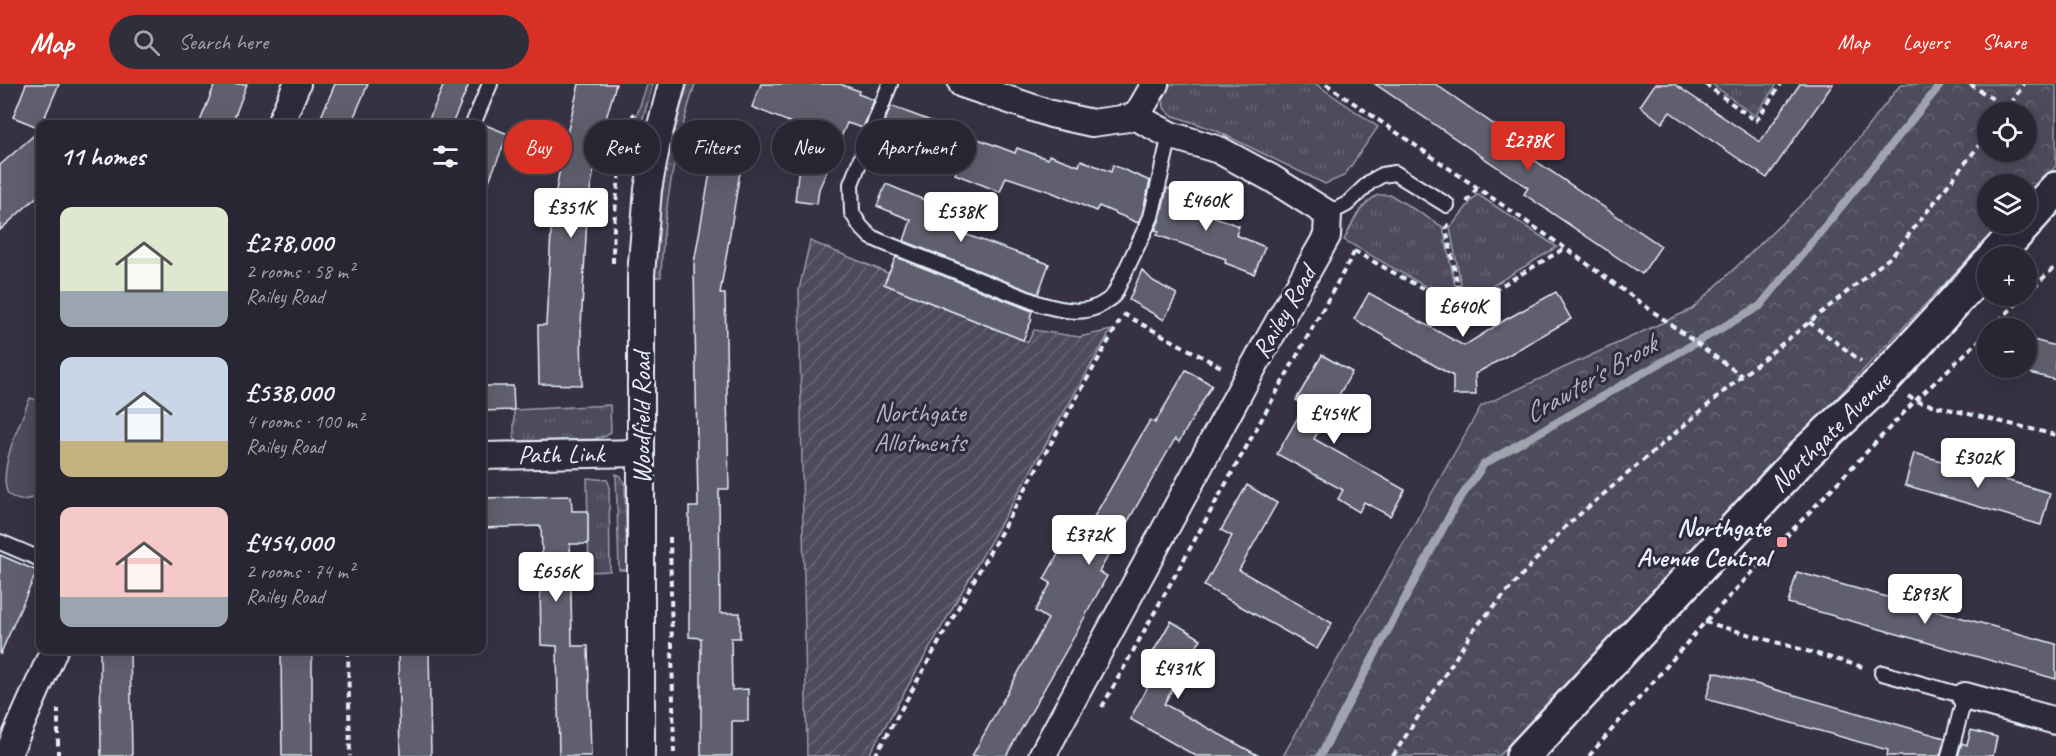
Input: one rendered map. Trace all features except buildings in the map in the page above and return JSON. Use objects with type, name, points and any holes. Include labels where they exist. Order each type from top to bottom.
[{"type":"main road","points":[[2037,211],[2056,189]]},
{"type":"main road","points":[[2004,246],[2016,234]]},
{"type":"main road","name":"Northgate Avenue","points":[[1523,756],[1803,456],[1884,379],[1977,277]]},
{"type":"street","points":[[282,120],[297,84]]},
{"type":"street","name":"Woodfield Road","points":[[642,756],[641,275],[648,189],[658,136],[672,84]]},
{"type":"street","points":[[962,84],[1051,114],[1092,123],[1136,117],[1170,135],[1219,150],[1271,178],[1328,225]]},
{"type":"street","points":[[1136,117],[1155,84]]},
{"type":"street","name":"Railey Road","points":[[1042,756],[1328,225]]},
{"type":"street","name":"Path Link","points":[[486,456],[641,453]]},
{"type":"street","points":[[7,756],[52,654]]},
{"type":"street","points":[[1965,696],[2056,721]]},
{"type":"lane","points":[[475,120],[490,84]]},
{"type":"lane","points":[[890,84],[851,184],[852,213],[861,227],[882,242],[1040,304],[1064,311],[1089,310],[1104,305],[1114,295],[1151,216],[1170,135]]},
{"type":"lane","points":[[1328,225],[1370,182],[1383,175],[1395,173],[1447,205]]},
{"type":"lane","points":[[0,542],[36,557]]},
{"type":"lane","points":[[1882,673],[1965,696],[1949,756]]},
{"type":"path","points":[[1326,84],[1564,248],[1742,376]]},
{"type":"path","points":[[1706,84],[1756,121],[1781,84]]},
{"type":"path","points":[[2012,102],[2024,84]]},
{"type":"path","points":[[1972,86],[1994,102]]},
{"type":"path","points":[[1393,756],[1474,628],[1565,527],[1742,376],[1893,255],[1977,148]]},
{"type":"path","points":[[1464,205],[1477,188]]},
{"type":"path","points":[[1452,220],[1446,228],[1462,306]]},
{"type":"path","points":[[1328,225],[1355,251],[1451,304],[1462,306],[1474,302],[1564,248]]},
{"type":"path","points":[[1098,715],[1355,251]]},
{"type":"path","points":[[2037,284],[2056,266]]},
{"type":"path","points":[[1114,295],[1124,314],[1275,396]]},
{"type":"path","points":[[2002,318],[2014,306]]},
{"type":"path","points":[[875,756],[1124,314]]},
{"type":"path","points":[[1809,322],[1915,401],[2056,435]]},
{"type":"path","points":[[1589,756],[1705,622],[1915,401],[1977,342]]},
{"type":"path","points":[[670,527],[674,756]]},
{"type":"path","points":[[1705,622],[1882,673]]},
{"type":"path","points":[[348,654],[350,756]]},
{"type":"green space","points":[[647,84],[653,84],[642,120],[635,120]]},
{"type":"green space","points":[[688,84],[695,84],[685,120],[678,120]]},
{"type":"green space","points":[[1171,84],[1316,84],[1378,127],[1344,176],[1325,184],[1215,130],[1171,115],[1164,108],[1163,96]]},
{"type":"green space","points":[[1712,84],[1777,84],[1755,116]]},
{"type":"green space","points":[[1901,84],[2056,84],[2056,166],[2037,186],[2037,174],[1977,174],[1977,234],[1992,234],[1980,246],[1977,246],[1977,249],[1499,756],[1283,756],[1481,406],[1692,309],[1822,185]]},
{"type":"green space","points":[[672,144],[672,174],[664,228],[661,277],[655,277],[658,228],[664,179]]},
{"type":"green space","points":[[1477,194],[1557,247],[1474,297],[1464,300],[1450,228]]},
{"type":"green space","points":[[1378,195],[1391,195],[1443,227],[1458,300],[1451,301],[1344,240],[1361,209]]},
{"type":"green space","name":"Northgate Allotments","points":[[810,241],[888,273],[885,284],[1028,342],[1034,330],[1079,337],[1111,330],[868,756],[807,756],[799,290]]},
{"type":"green space","points":[[30,398],[36,400],[36,499],[34,497],[20,500],[8,494],[6,470],[16,433]]},
{"type":"green space","points":[[610,405],[611,432],[606,436],[594,439],[516,441],[514,437],[514,410]]},
{"type":"green space","points":[[616,474],[621,476],[625,485],[627,570],[619,570]]},
{"type":"green space","points":[[587,478],[607,480],[609,484],[610,571],[589,572]]},
{"type":"waterway","name":"Crawter's Brook","points":[[1320,756],[1455,506],[1484,464],[1760,306],[1941,84]]},
{"type":"place","name":"Northgate Avenue Central","points":[[1782,542]]}]
